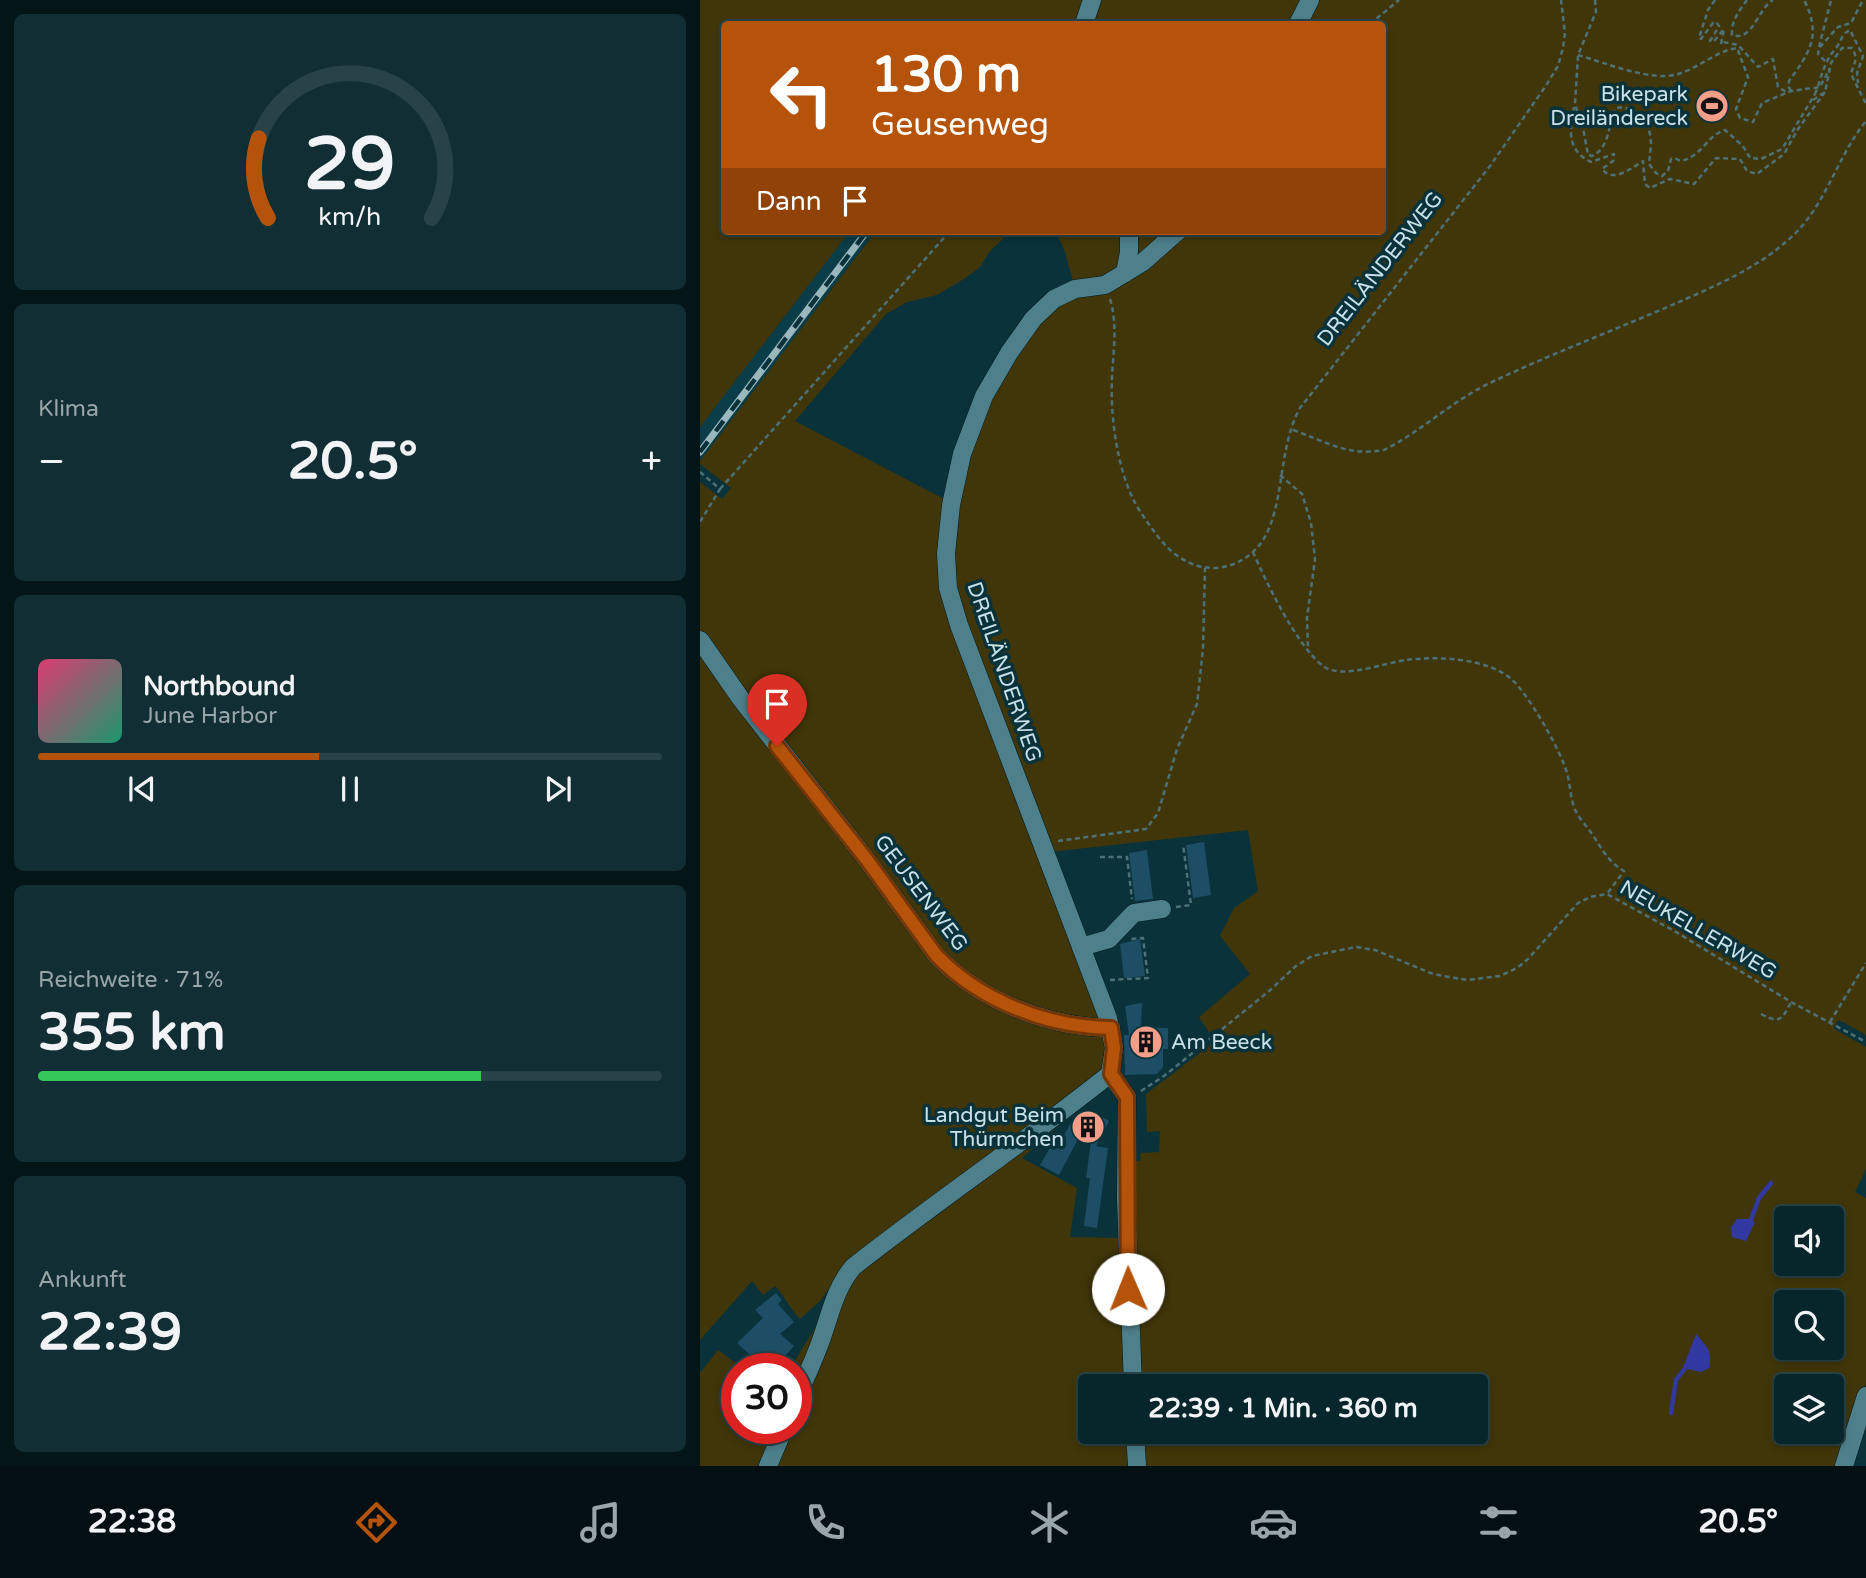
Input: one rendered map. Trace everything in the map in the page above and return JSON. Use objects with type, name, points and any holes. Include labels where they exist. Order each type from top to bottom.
[{"type":"street","points":[[1085,21],[1092,0]]},
{"type":"street","points":[[1300,21],[1310,0]]},
{"type":"street","points":[[1125,273],[1129,235]]},
{"type":"street","points":[[1105,285],[1143,261],[1173,235]]},
{"type":"street","name":"DREILÄNDERWEG","points":[[1105,285],[1075,289],[1054,299],[1033,319],[1009,353],[984,396],[962,454],[951,505],[946,554],[948,588],[959,625],[1111,1028],[1114,1048],[1111,1074]]},
{"type":"street","name":"GEUSENWEG","points":[[700,640],[741,699],[949,969],[970,984],[1016,1008],[1092,1028],[1111,1028]]},
{"type":"street","points":[[1081,947],[1109,939],[1134,913],[1162,909]]},
{"type":"street","points":[[812,1361],[842,1280],[853,1268],[1111,1074],[1127,1097],[1126,1198],[1133,1374]]},
{"type":"street","points":[[1844,1466],[1866,1396]]},
{"type":"street","points":[[768,1466],[777,1444]]},
{"type":"street","points":[[1136,1444],[1137,1466]]},
{"type":"path","points":[[1374,21],[1399,0]]},
{"type":"path","name":"DREILÄNDERWEG","points":[[1253,552],[1263,540],[1271,521],[1286,443],[1293,430],[1293,420],[1313,390],[1459,207],[1558,66],[1565,33],[1561,0]]},
{"type":"path","points":[[1595,0],[1596,12],[1578,55],[1570,132],[1574,150],[1591,162],[1614,154],[1613,161],[1602,167],[1604,174],[1620,174],[1634,170],[1643,161],[1645,184],[1650,188],[1670,179],[1694,184],[1716,158],[1740,159],[1747,172],[1757,174],[1784,154],[1798,129],[1825,92],[1831,63],[1842,47],[1852,48],[1856,56],[1857,62],[1851,74],[1866,104]]},
{"type":"path","points":[[1715,0],[1708,10],[1699,38],[1716,22],[1719,26],[1710,41],[1715,40],[1724,29],[1721,44],[1723,42],[1738,45],[1758,67],[1773,59],[1778,87],[1790,92]]},
{"type":"path","points":[[1746,0],[1736,15],[1732,29],[1732,35],[1738,37],[1744,36],[1766,4],[1773,0]]},
{"type":"path","points":[[1790,92],[1789,81],[1812,44],[1814,31],[1811,13],[1804,0]]},
{"type":"path","points":[[1825,61],[1818,54],[1831,0]]},
{"type":"path","points":[[1819,48],[1839,27],[1851,23],[1863,0]]},
{"type":"path","points":[[1574,104],[1588,155],[1591,156],[1602,148],[1616,108],[1628,108],[1650,131],[1649,164],[1662,176],[1668,171],[1671,159],[1688,160],[1720,131],[1725,130],[1733,135],[1750,158],[1761,159],[1782,149],[1815,94],[1825,61],[1844,33],[1850,30],[1863,56],[1857,73],[1858,86]]},
{"type":"path","points":[[1578,55],[1660,78],[1679,74],[1728,49],[1737,48],[1748,78],[1736,109],[1740,118],[1753,122],[1762,103],[1790,92],[1820,87],[1830,68]]},
{"type":"path","points":[[1810,102],[1825,92]]},
{"type":"path","points":[[1293,430],[1349,451],[1367,453],[1384,450],[1490,383],[1705,290],[1750,266],[1786,243],[1798,231],[1866,121]]},
{"type":"path","points":[[700,522],[720,489],[946,235]]},
{"type":"path","points":[[1105,285],[1113,308],[1112,406],[1125,480],[1139,511],[1161,541],[1173,553],[1205,568],[1232,565],[1253,552],[1276,601],[1308,649],[1323,666],[1334,671],[1354,671],[1409,660],[1436,659],[1490,667],[1508,677],[1531,703],[1556,749],[1567,771],[1573,804],[1580,819],[1606,857],[1624,871],[1607,894]]},
{"type":"path","points":[[700,472],[720,489]]},
{"type":"path","points":[[1280,475],[1302,494],[1311,523],[1315,559],[1308,610],[1308,649]]},
{"type":"path","points":[[1041,844],[1146,829],[1158,813],[1177,749],[1197,704],[1203,649],[1205,568]]},
{"type":"path","points":[[1183,844],[1191,905]]},
{"type":"path","points":[[1100,857],[1127,857],[1134,913]]},
{"type":"path","name":"NEUKELLERWEG","points":[[1127,1097],[1164,1076],[1296,966],[1312,956],[1356,947],[1375,950],[1441,976],[1467,980],[1500,976],[1528,959],[1568,911],[1578,903],[1590,897],[1607,894],[1676,932],[1791,1002],[1866,1042]]},
{"type":"path","points":[[1095,984],[1107,980],[1148,978],[1143,938],[1115,941],[1109,939]]},
{"type":"path","points":[[1830,1022],[1866,963]]},
{"type":"path","points":[[1762,1014],[1773,1021],[1778,1020],[1791,1002]]},
{"type":"shaded area","points":[[700,0],[1866,0],[1866,1035],[1839,1020],[1833,1028],[1866,1047],[1866,1169],[1855,1192],[1866,1198],[1866,1384],[1840,1466],[1143,1466],[1142,1444],[1488,1444],[1488,1374],[1139,1374],[1130,1161],[1140,1161],[1141,1153],[1159,1152],[1160,1131],[1147,1132],[1146,1094],[1226,1033],[1220,1028],[1209,1032],[1199,1017],[1250,974],[1220,936],[1234,908],[1258,891],[1248,830],[1050,852],[954,585],[950,554],[966,455],[1013,355],[1074,285],[1058,235],[1386,235],[1386,21],[721,21],[721,235],[847,235],[700,427]]},
{"type":"shaded area","points":[[847,235],[873,235],[700,461],[700,427]]},
{"type":"shaded area","points":[[873,235],[1010,235],[990,251],[980,267],[964,279],[937,295],[907,302],[886,314],[795,421],[944,499],[940,556],[1104,1019],[1062,1018],[972,981],[920,926],[878,861],[780,738],[740,682],[728,689],[969,987],[1104,1037],[1108,1052],[1106,1064],[1090,1082],[1067,1118],[1022,1158],[1077,1188],[1070,1237],[1123,1238],[1127,1374],[1078,1374],[1078,1444],[1127,1444],[1127,1466],[772,1466],[782,1444],[812,1444],[812,1376],[825,1346],[838,1276],[820,1301],[800,1319],[775,1286],[763,1295],[752,1281],[700,1340],[700,482],[722,499],[731,488],[700,464]]},
{"type":"shaded area","points":[[1737,1219],[1755,1222],[1746,1241],[1732,1237],[1731,1227]]},
{"type":"shaded area","points":[[815,1328],[819,1329],[809,1353],[800,1353]]},
{"type":"shaded area","points":[[1696,1334],[1710,1353],[1709,1368],[1701,1372],[1683,1368]]},
{"type":"shaded area","points":[[718,1350],[722,1353],[721,1444],[771,1444],[761,1466],[700,1466],[700,1373]]},
{"type":"building","points":[[1204,842],[1211,895],[1193,898],[1186,845]]},
{"type":"building","points":[[1147,850],[1153,899],[1135,901],[1129,853]]},
{"type":"building","points":[[1140,939],[1145,976],[1124,978],[1120,944]]},
{"type":"building","points":[[1142,1003],[1141,1027],[1168,1028],[1168,1049],[1163,1049],[1163,1067],[1157,1074],[1125,1075],[1124,1035],[1129,1035],[1125,1006]]},
{"type":"building","points":[[1095,1113],[1109,1121],[1096,1146],[1108,1148],[1097,1228],[1084,1226],[1090,1178],[1086,1178]]},
{"type":"building","points":[[1075,1116],[1087,1122],[1059,1175],[1040,1165],[1055,1139],[1060,1142]]},
{"type":"building","points":[[776,1293],[782,1300],[778,1304],[794,1322],[780,1334],[794,1346],[788,1353],[748,1353],[737,1343],[763,1318],[755,1310]]},
{"type":"waterway","points":[[1749,1225],[1759,1198],[1771,1183]]},
{"type":"waterway","points":[[1671,1413],[1676,1380],[1689,1363]]},
{"type":"railway","points":[[700,452],[864,235]]},
{"type":"place","name":"Bikepark Dreiländereck","points":[[1712,106]]},
{"type":"place","name":"Am Beeck","points":[[1146,1042]]},
{"type":"place","name":"Landgut Beim Thürmchen","points":[[1088,1127]]},
{"type":"route","points":[[777,746],[949,969],[970,984],[1016,1008],[1092,1028],[1111,1028],[1114,1048],[1111,1074],[1127,1097],[1125,1124],[1128,1289]]}]
